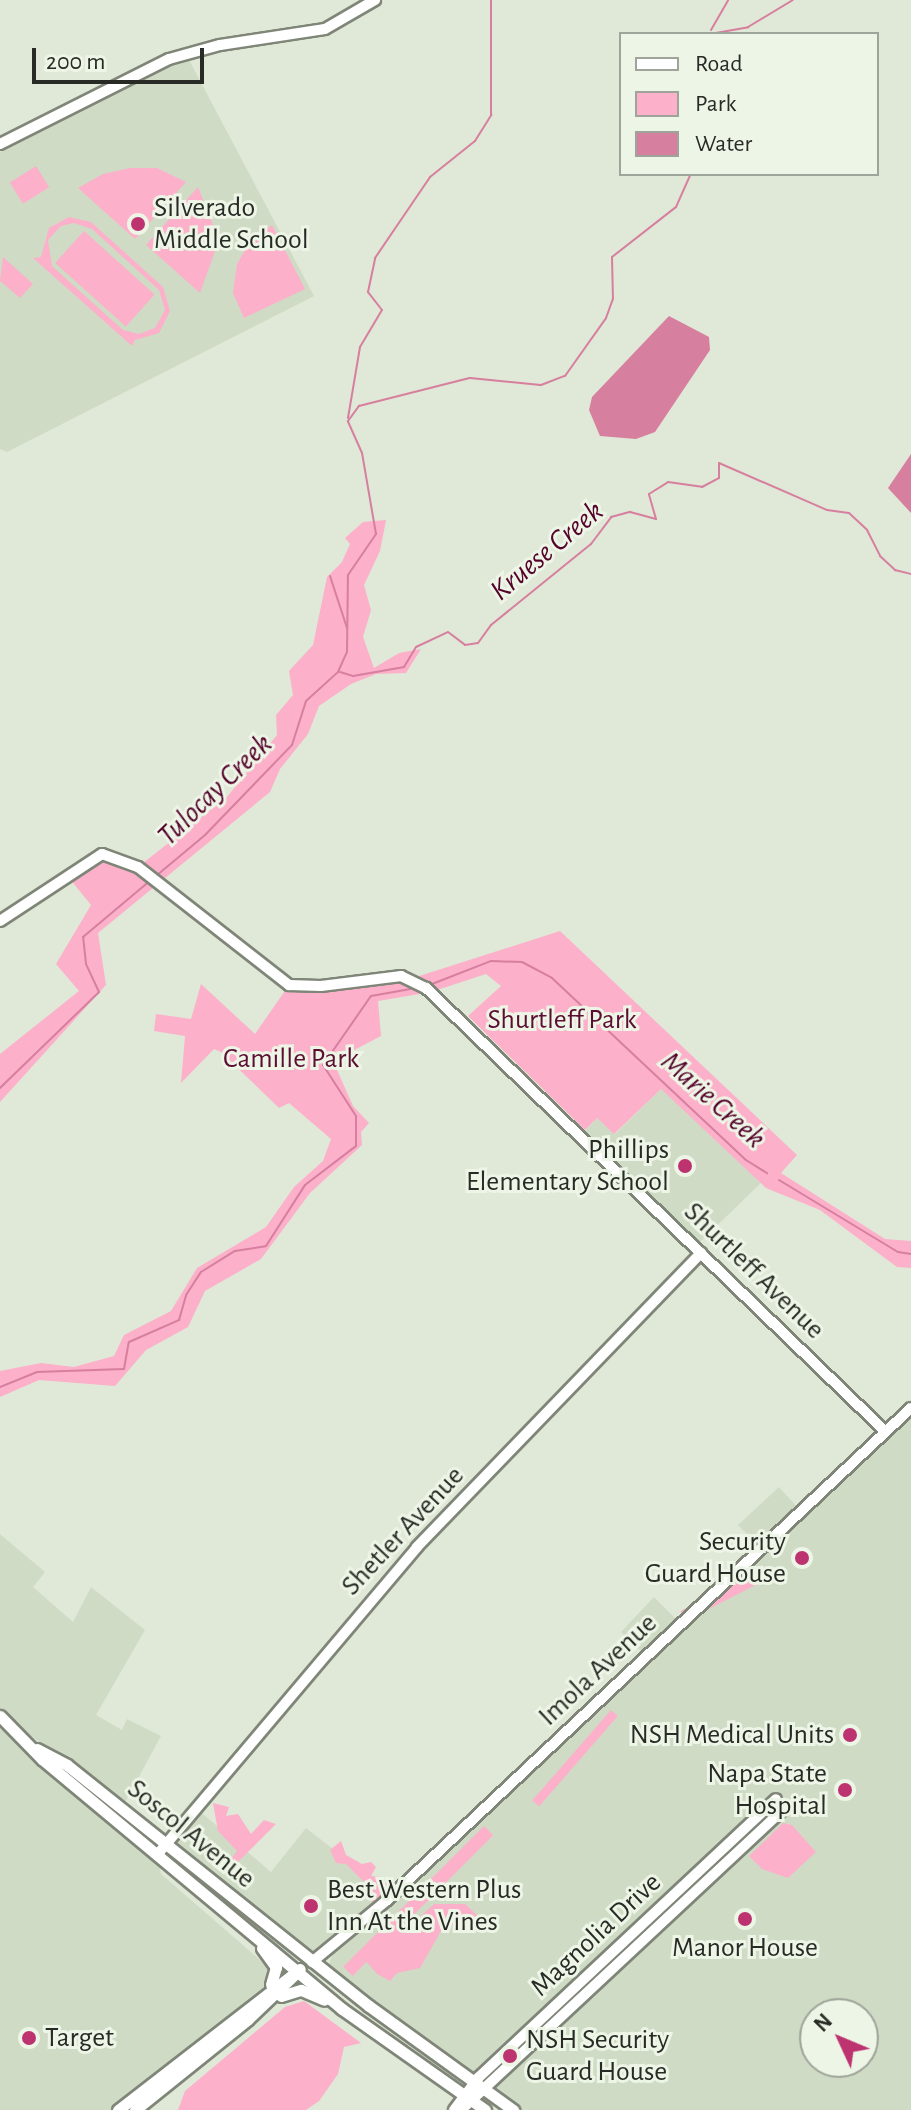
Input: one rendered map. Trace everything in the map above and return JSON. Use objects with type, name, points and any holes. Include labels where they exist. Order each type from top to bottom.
[{"type":"main road","name":"Soscol Avenue","points":[[0,1716],[157,1855],[351,2016]]},
{"type":"main road","name":"Soscol Avenue","points":[[37,1749],[67,1765],[349,1991],[513,2110]]},
{"type":"main road","points":[[260,1939],[277,1971],[261,1997]]},
{"type":"main road","points":[[135,2110],[261,1997],[312,1962]]},
{"type":"main road","points":[[248,2019],[297,1971]]},
{"type":"main road","points":[[118,2110],[162,2083],[248,2019],[296,1990],[351,2016],[465,2103],[485,2110]]},
{"type":"street","points":[[0,144],[169,59],[220,45],[325,29],[375,0]]},
{"type":"street","name":"Shurtleff Avenue","points":[[0,921],[97,855],[119,857],[138,867],[289,985],[321,986],[401,976],[426,988],[886,1432]]},
{"type":"street","name":"Shetler Avenue","points":[[157,1855],[417,1547],[701,1253]]},
{"type":"street","name":"Imola Avenue","points":[[312,1962],[911,1408]]},
{"type":"street","name":"Magnolia Drive","points":[[454,2110],[465,2103],[499,2058],[776,1799]]},
{"type":"street","name":"Magnolia Drive","points":[[478,2086],[507,2068],[785,1808]]},
{"type":"street","points":[[338,1941],[328,1965],[349,1991]]},
{"type":"street","points":[[606,1958],[615,1967]]},
{"type":"street","points":[[595,1968],[604,1978]]},
{"type":"street","points":[[499,2058],[507,2068]]},
{"type":"shaded area","name":"Silverado Middle School","points":[[188,58],[314,296],[7,452],[0,449],[0,152]]},
{"type":"shaded area","name":"Phillips Elementary School","points":[[661,1089],[765,1179],[700,1242],[584,1132],[597,1118],[615,1134]]},
{"type":"shaded area","name":"Napa State Hospital","points":[[911,1411],[911,2110],[513,2110],[450,2067],[328,1967],[336,1944],[312,1962],[165,1846],[197,1809],[271,1872],[306,1828],[392,1895],[647,1657],[621,1632],[654,1597],[681,1624],[762,1549],[738,1525],[779,1487],[801,1511]]},
{"type":"shaded area","points":[[0,1534],[45,1572],[33,1587],[73,1622],[91,1587],[145,1630],[96,1715],[122,1730],[127,1719],[161,1736],[121,1810],[0,1710]]},
{"type":"shaded area","points":[[0,1723],[157,1855],[161,1874],[268,1967],[272,1983],[261,1997],[118,2110],[0,2110]]},
{"type":"green space","points":[[36,166],[49,187],[23,204],[10,182]]},
{"type":"green space","points":[[130,168],[157,168],[186,182],[135,239],[78,188],[103,174]]},
{"type":"green space","points":[[198,187],[219,240],[200,293],[146,245]]},
{"type":"green space","points":[[69,217],[91,222],[163,287],[170,311],[159,333],[135,340],[132,346],[33,258],[41,257],[49,228]],"holes":[[[74,223],[92,229],[159,290],[165,310],[155,328],[139,334],[123,330],[52,266],[48,240],[61,226]]]},
{"type":"green space","points":[[272,225],[305,289],[244,318],[233,293],[237,264],[249,243]]},
{"type":"green space","points":[[84,231],[155,295],[126,327],[55,263]]},
{"type":"green space","points":[[3,257],[33,284],[20,298],[0,281]]},
{"type":"green space","points":[[386,520],[380,551],[364,585],[371,610],[363,637],[374,668],[399,653],[421,649],[406,673],[376,674],[351,684],[319,706],[308,734],[280,769],[270,792],[98,933],[106,985],[0,1102],[0,1054],[79,991],[56,964],[91,905],[66,874],[97,855],[138,867],[227,797],[277,735],[276,715],[293,695],[289,671],[313,645],[327,577],[342,562],[350,544],[345,538],[363,522]]},
{"type":"green space","points":[[560,931],[797,1155],[781,1173],[885,1239],[911,1241],[911,1268],[897,1267],[820,1210],[766,1188],[661,1089],[614,1134],[597,1118],[585,1130],[468,1016],[501,986],[486,974],[431,992],[378,1001],[381,1036],[333,1061],[353,1106],[369,1123],[361,1132],[362,1145],[310,1193],[261,1259],[205,1291],[188,1327],[146,1350],[115,1386],[39,1380],[0,1397],[0,1371],[41,1363],[74,1367],[114,1356],[124,1335],[171,1311],[197,1268],[266,1227],[294,1187],[323,1161],[331,1139],[289,1103],[279,1108],[221,1052],[214,1049],[181,1083],[185,1036],[154,1031],[156,1014],[191,1019],[201,984],[255,1034],[289,985],[410,979]]},
{"type":"green space","points":[[759,1571],[764,1581],[686,1621],[681,1611]]},
{"type":"green space","points":[[611,1710],[618,1716],[539,1806],[532,1801]]},
{"type":"green space","points":[[213,1803],[229,1807],[226,1816],[238,1814],[251,1834],[264,1820],[276,1824],[232,1868],[228,1864],[237,1851],[218,1831]]},
{"type":"green space","points":[[783,1823],[792,1825],[816,1852],[788,1878],[762,1869],[749,1856]]},
{"type":"green space","points":[[484,1826],[493,1835],[352,1976],[343,1967]]},
{"type":"green space","points":[[341,1841],[346,1855],[362,1864],[371,1862],[376,1867],[371,1876],[380,1877],[392,1890],[376,1904],[366,1898],[366,1884],[346,1864],[336,1863],[330,1850]]},
{"type":"green space","points":[[434,1904],[465,1904],[478,1916],[442,1929],[420,1968],[397,1973],[390,1981],[377,1974],[365,1960],[399,1927],[411,1925]]},
{"type":"green space","points":[[304,2001],[361,2043],[344,2047],[338,2074],[319,2101],[306,2110],[178,2110],[185,2091],[285,2007]]},
{"type":"water","points":[[669,316],[709,337],[710,350],[655,432],[636,439],[600,436],[589,410],[592,397]]},
{"type":"water","points":[[911,454],[911,513],[888,488]]},
{"type":"waterway","points":[[348,418],[360,347],[382,310],[368,292],[375,258],[430,177],[475,141],[491,115],[491,0]]},
{"type":"waterway","points":[[711,30],[728,0]]},
{"type":"waterway","name":"Tulocay Creek","points":[[721,32],[748,27],[793,0]]},
{"type":"waterway","name":"Tulocay Creek","points":[[156,876],[205,835],[292,745],[306,701],[338,672],[347,652],[348,575],[376,534],[362,453],[348,421],[359,406],[470,378],[541,385],[565,376],[606,318],[613,299],[612,257],[676,207],[690,176]]},
{"type":"waterway","name":"Kruese Creek","points":[[340,672],[353,676],[404,667],[416,647],[448,632],[465,645],[478,643],[491,625],[591,544],[611,517],[630,512],[656,519],[649,494],[668,482],[702,487],[719,478],[719,463],[827,510],[849,513],[867,530],[880,556],[895,570],[911,574]]},
{"type":"waterway","points":[[330,576],[347,628]]},
{"type":"waterway","name":"Tulocay Creek","points":[[0,1088],[99,992],[86,964],[83,937],[151,880]]},
{"type":"waterway","name":"Marie Creek","points":[[432,984],[491,961],[522,962],[552,978],[746,1160],[767,1173]]},
{"type":"waterway","name":"Marie Creek","points":[[0,1387],[37,1372],[124,1369],[129,1342],[179,1320],[186,1295],[201,1272],[235,1251],[266,1246],[305,1185],[356,1146],[356,1116],[323,1065],[371,996],[410,989]]},
{"type":"waterway","name":"Marie Creek","points":[[779,1180],[898,1252],[911,1254]]},
{"type":"place","name":"Silverado Middle School","points":[[138,224]]},
{"type":"place","name":"Phillips Elementary School","points":[[685,1166]]},
{"type":"place","name":"Security Guard House","points":[[802,1558]]},
{"type":"place","name":"NSH Medical Units","points":[[850,1735]]},
{"type":"place","name":"Napa State Hospital","points":[[845,1790]]},
{"type":"place","name":"Best Western Plus Inn At the Vines","points":[[311,1906]]},
{"type":"place","name":"Manor House","points":[[745,1919]]},
{"type":"place","name":"Target","points":[[29,2038]]},
{"type":"place","name":"NSH Security Guard House","points":[[510,2056]]},
{"type":"park label","name":"Shurtleff Park","points":[[562,1020]]},
{"type":"park label","name":"Camille Park","points":[[291,1059]]}]
